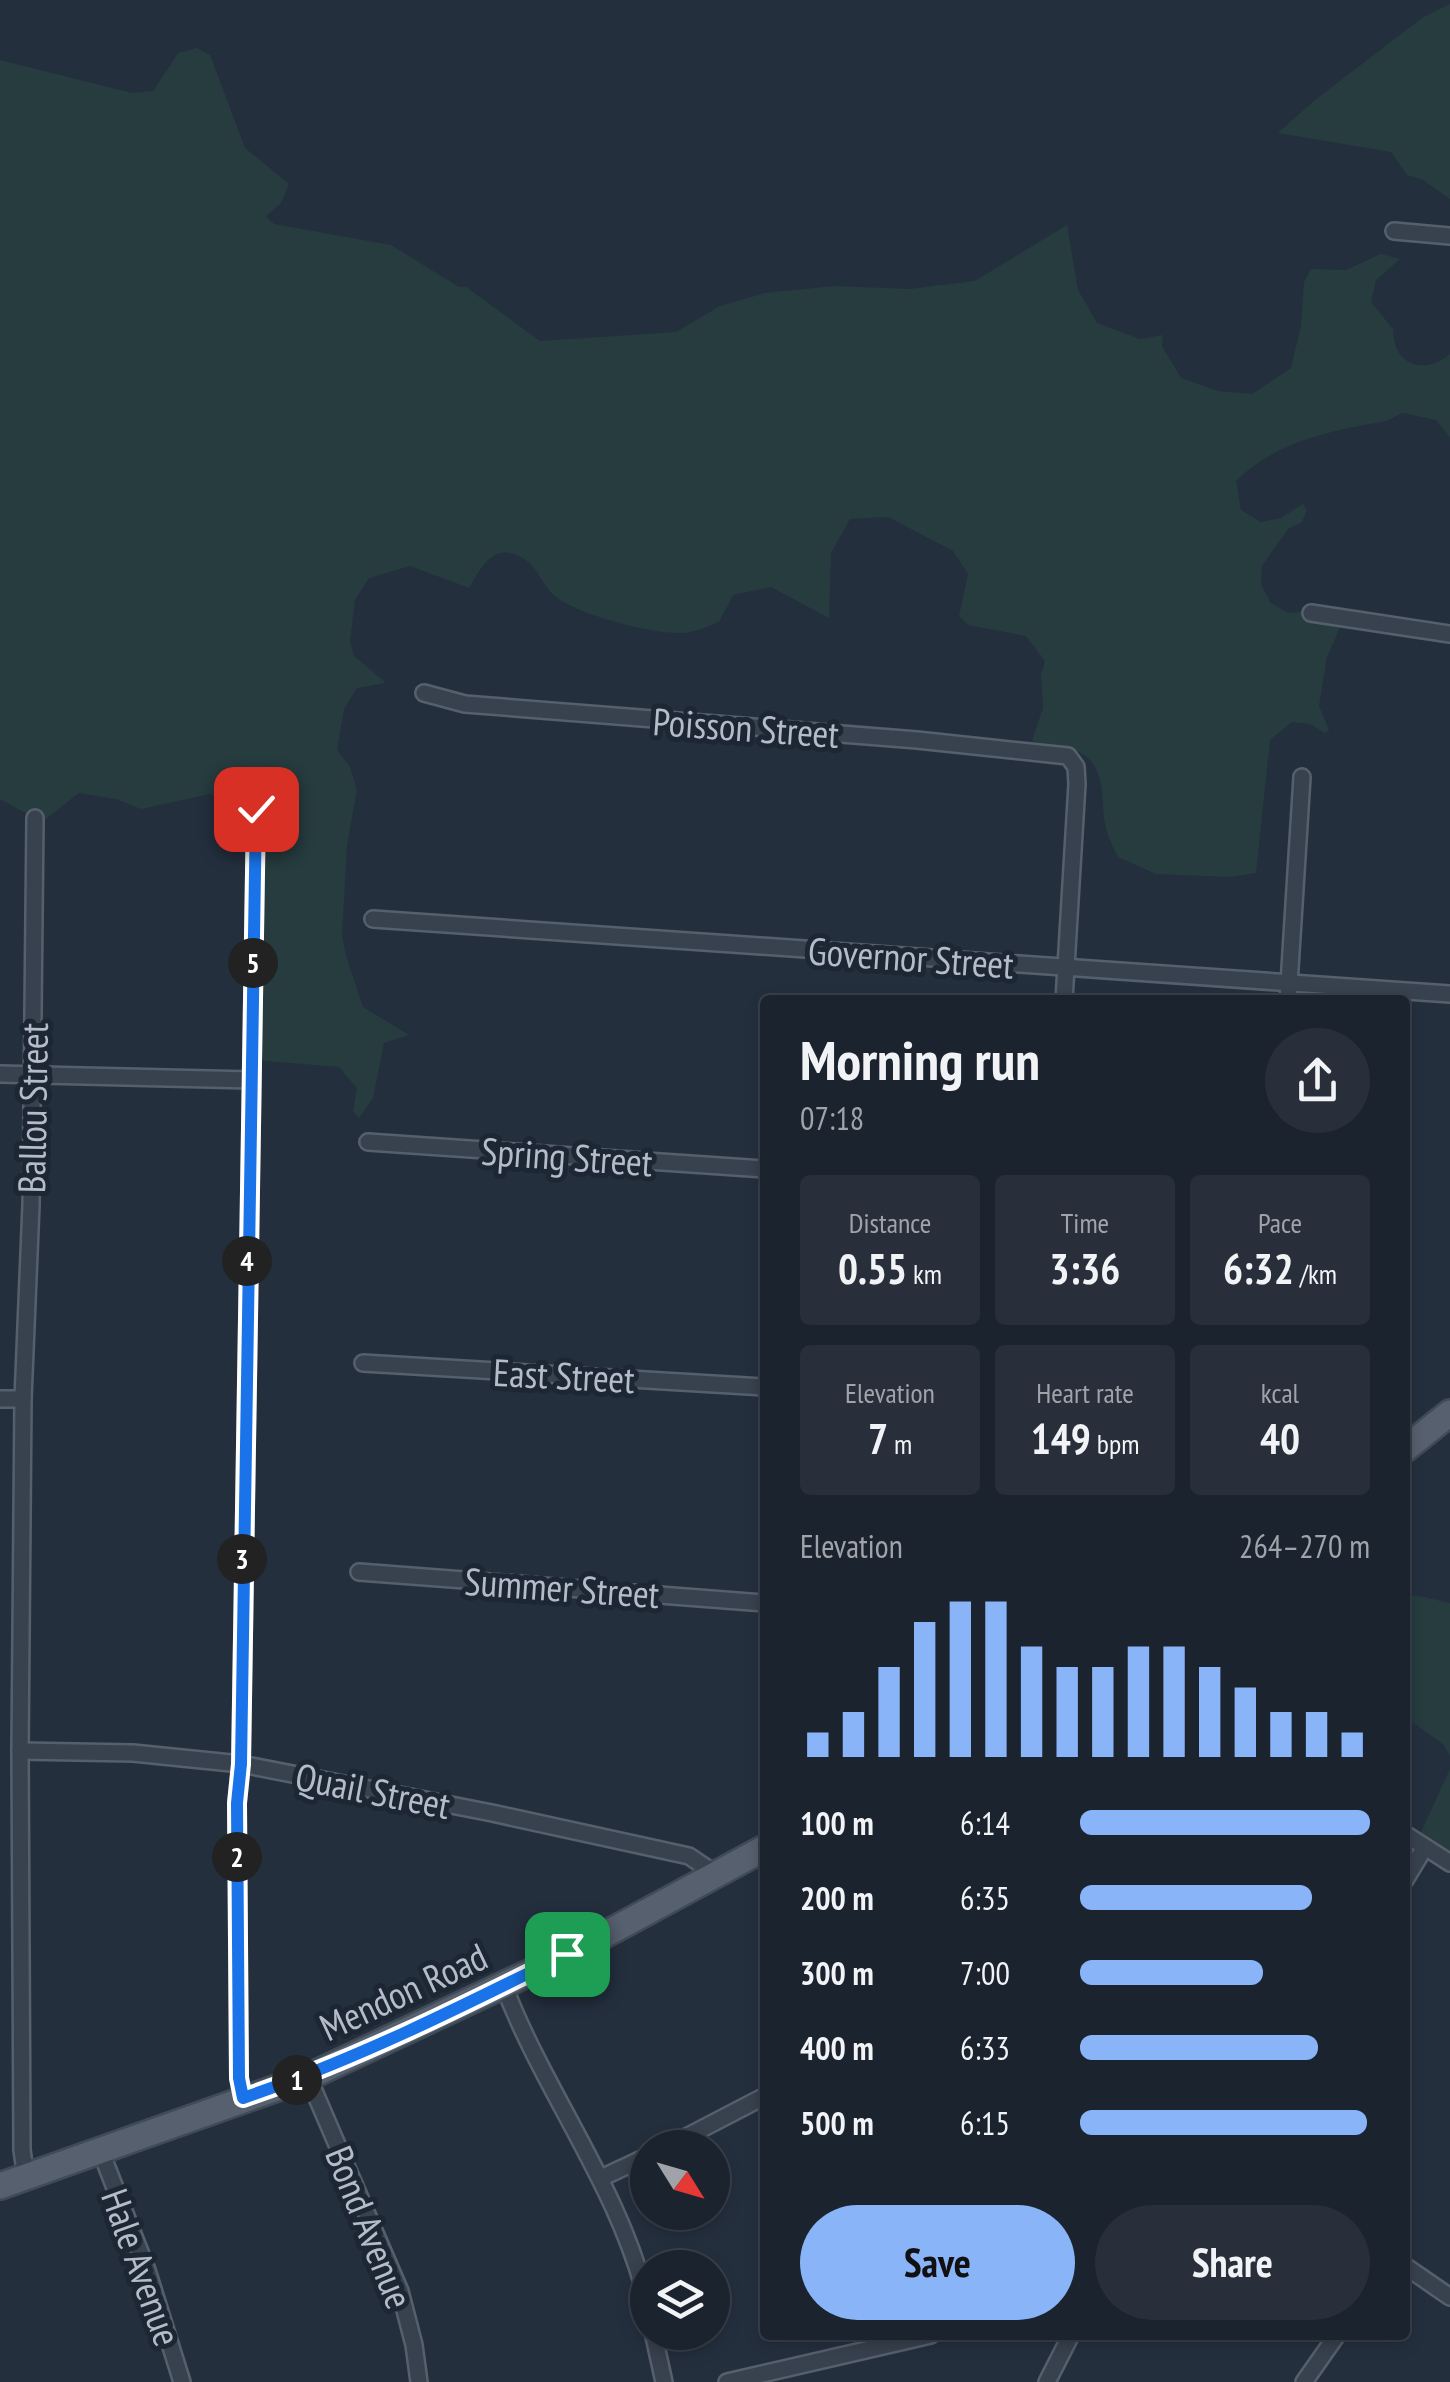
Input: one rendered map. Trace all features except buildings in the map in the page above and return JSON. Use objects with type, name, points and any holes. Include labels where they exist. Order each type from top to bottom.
[{"type":"main road","points":[[1410,1445],[1450,1413]]},
{"type":"main road","name":"Mendon Road","points":[[0,2186],[308,2076],[504,1986],[760,1851]]},
{"type":"street","points":[[1394,231],[1450,236]]},
{"type":"street","points":[[1311,614],[1450,634]]},
{"type":"street","name":"Poisson Street","points":[[424,693],[465,704],[1068,756],[1076,767],[1077,784],[1066,967]]},
{"type":"street","points":[[1289,995],[1302,777]]},
{"type":"street","points":[[243,2098],[239,2078],[237,1803],[241,1764],[256,809]]},
{"type":"street","name":"Ballou Street","points":[[26,2178],[22,2150],[20,1751],[35,818]]},
{"type":"street","name":"Governor Street","points":[[373,920],[1450,994]]},
{"type":"street","points":[[1064,995],[1066,967]]},
{"type":"street","points":[[0,1074],[250,1080]]},
{"type":"street","name":"Spring Street","points":[[368,1142],[760,1169]]},
{"type":"street","name":"East Street","points":[[363,1363],[760,1386]]},
{"type":"street","points":[[0,1399],[23,1398]]},
{"type":"street","name":"Summer Street","points":[[359,1572],[760,1603]]},
{"type":"street","name":"Quail Street","points":[[20,1751],[133,1753],[241,1764],[689,1856],[717,1875]]},
{"type":"street","points":[[1410,1837],[1450,1863]]},
{"type":"street","points":[[1410,1872],[1426,1847]]},
{"type":"street","points":[[504,1986],[545,2078],[601,2178],[632,2250]]},
{"type":"street","name":"Bond Avenue","points":[[308,2076],[400,2291],[419,2382]]},
{"type":"street","points":[[700,2130],[760,2099]]},
{"type":"street","name":"Hale Avenue","points":[[101,2152],[147,2270],[182,2382]]},
{"type":"street","points":[[601,2178],[630,2164]]},
{"type":"street","points":[[1410,2269],[1450,2297]]},
{"type":"street","points":[[728,2382],[775,2375],[912,2340]]},
{"type":"street","points":[[1048,2382],[1069,2340]]},
{"type":"street","points":[[1304,2382],[1333,2340]]},
{"type":"street","points":[[657,2350],[664,2382]]},
{"type":"green space","points":[[1450,4],[1450,199],[1423,180],[1407,175],[1391,152],[1278,133],[1422,18]]},
{"type":"green space","points":[[197,48],[210,55],[245,148],[289,184],[281,203],[266,216],[274,224],[391,245],[459,287],[466,287],[540,341],[676,332],[720,306],[765,293],[835,286],[909,289],[975,281],[1067,225],[1078,290],[1097,323],[1140,339],[1163,335],[1162,346],[1181,378],[1218,391],[1252,394],[1291,368],[1301,326],[1304,282],[1311,269],[1346,270],[1381,254],[1400,259],[1376,280],[1371,302],[1393,329],[1398,351],[1411,363],[1430,365],[1450,354],[1450,437],[1436,420],[1402,413],[1386,421],[1287,447],[1236,481],[1241,510],[1261,522],[1281,518],[1303,504],[1307,510],[1302,522],[1288,529],[1262,566],[1261,584],[1271,603],[1288,613],[1322,610],[1346,614],[1327,657],[1319,706],[1329,730],[1325,733],[1310,724],[1292,722],[1270,740],[1256,873],[1229,877],[1156,874],[1118,857],[1107,832],[1100,779],[1092,762],[1072,749],[1032,741],[1043,708],[1041,676],[1045,661],[1026,636],[968,625],[959,616],[968,574],[953,551],[888,517],[850,519],[831,553],[829,618],[771,587],[733,595],[719,622],[687,633],[635,627],[567,604],[551,592],[528,562],[514,554],[492,557],[469,588],[410,566],[369,578],[355,600],[350,641],[354,656],[386,683],[357,688],[344,709],[337,750],[350,767],[357,790],[347,845],[342,935],[346,956],[363,1007],[409,1035],[384,1043],[373,1098],[359,1118],[353,1111],[357,1088],[339,1067],[253,1060],[259,822],[210,794],[141,809],[116,799],[79,793],[42,822],[0,799],[0,60],[132,93],[153,91],[178,53]]},
{"type":"green space","points":[[1415,1595],[1450,1603],[1450,1756],[1443,1744],[1410,1721],[1410,1598]]},
{"type":"green space","points":[[1450,1769],[1450,1863],[1417,1841]]},
{"type":"route","points":[[256,809],[241,1764],[237,1803],[239,2078],[243,2098],[308,2076],[404,2034],[567,1954]]}]
